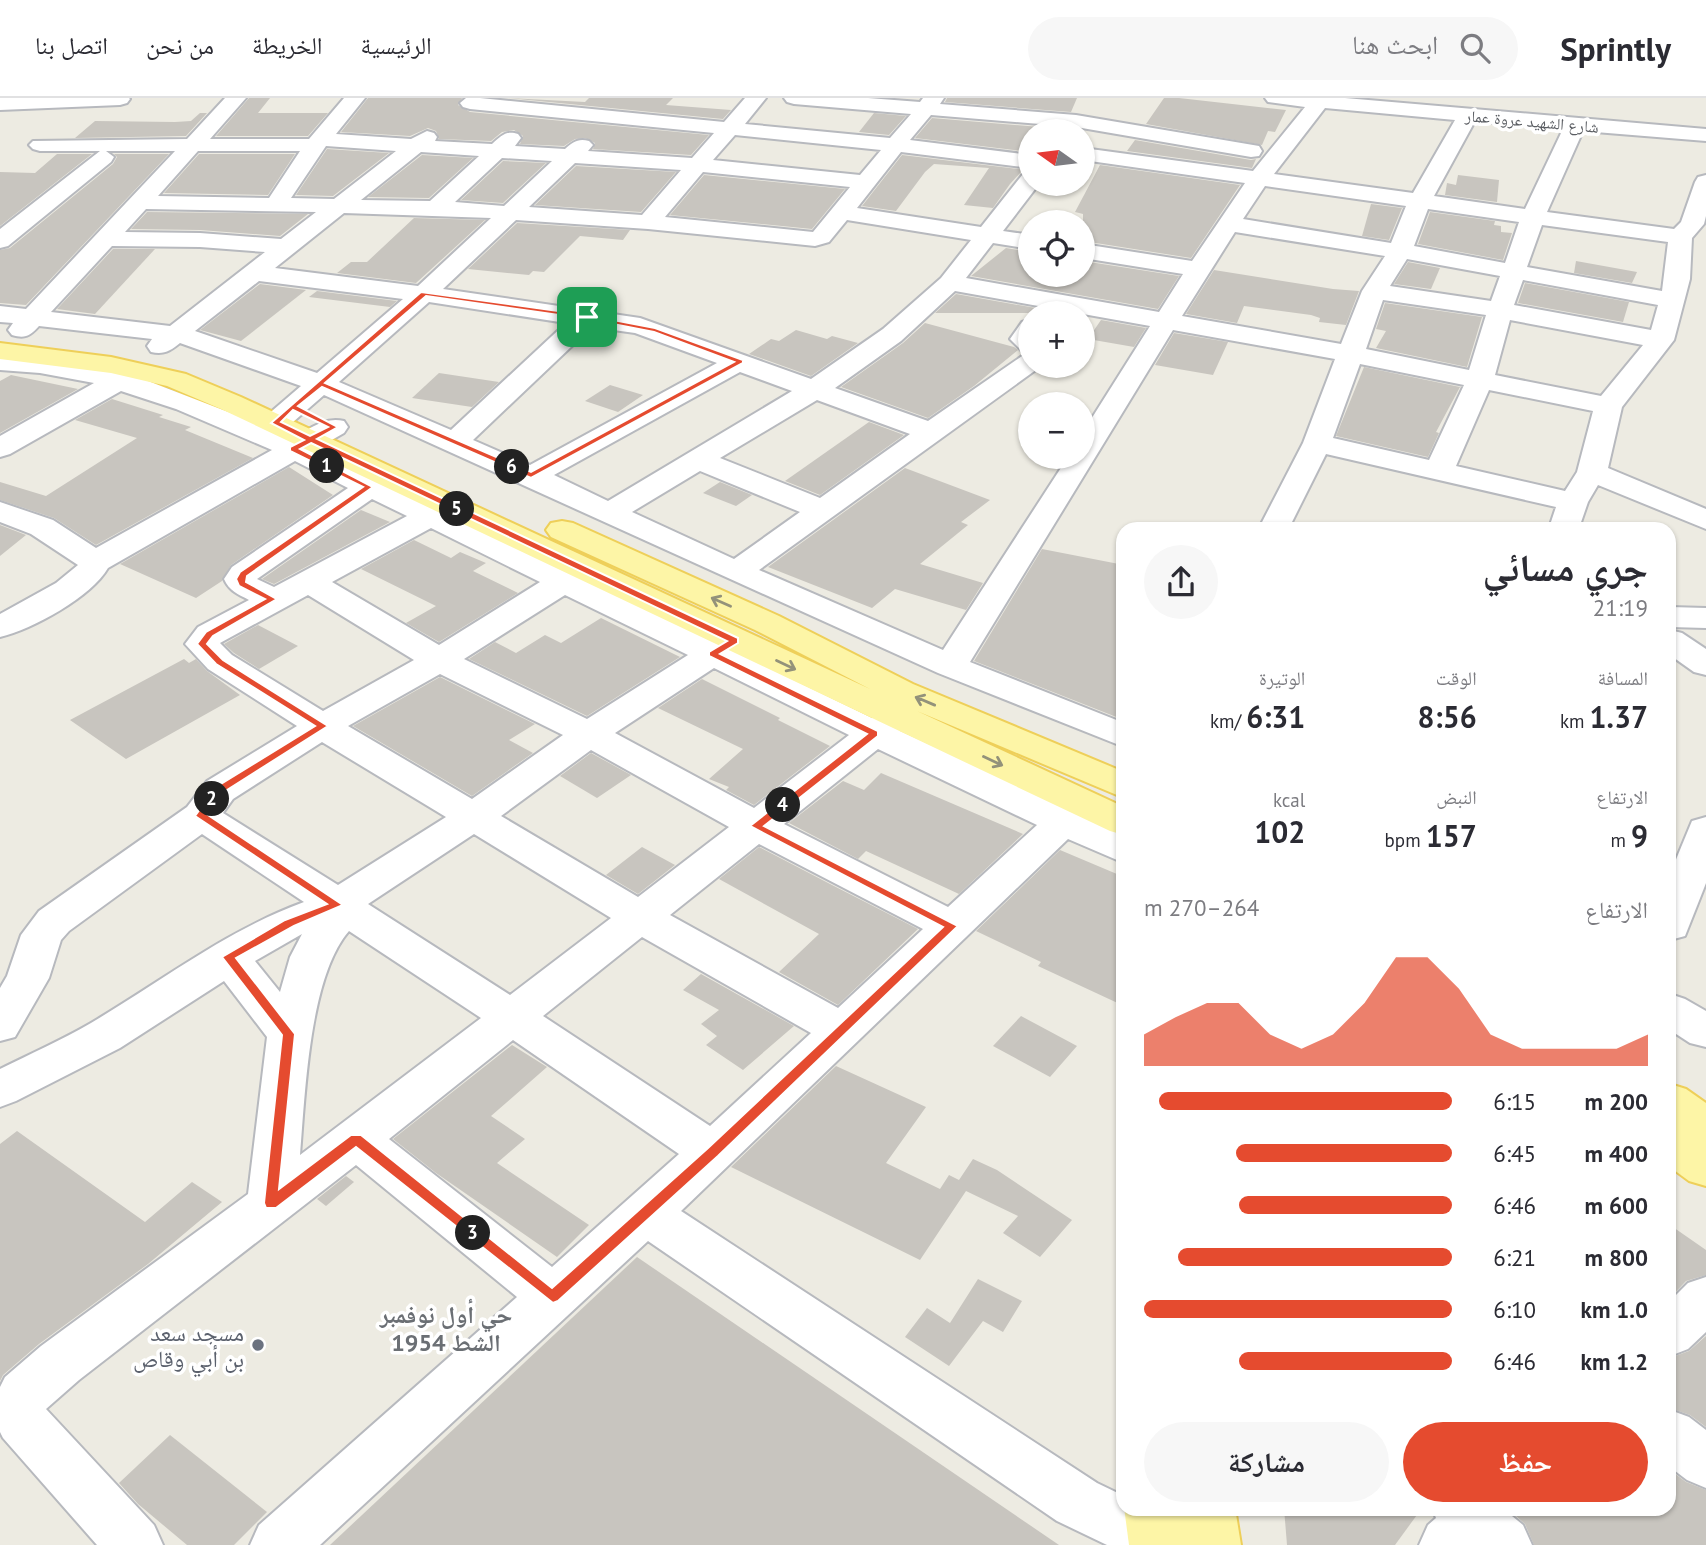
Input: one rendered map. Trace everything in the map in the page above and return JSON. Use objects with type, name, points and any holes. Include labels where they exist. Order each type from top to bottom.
[{"type":"main road","points":[[5,349],[148,356],[200,370],[284,415],[313,438],[724,647]]},
{"type":"main road","points":[[5,349],[98,363],[176,380],[284,415]]},
{"type":"main road","points":[[313,438],[767,623],[901,691],[1098,808]]},
{"type":"main road","points":[[1676,1106],[1706,1127]]},
{"type":"main road","points":[[1676,1146],[1706,1167]]},
{"type":"main road","points":[[1208,1516],[1212,1545]]},
{"type":"street","points":[[236,98],[5,349],[120,380],[313,438],[369,487],[429,517],[564,581],[724,647],[886,725],[1098,808],[1116,837]]},
{"type":"street","points":[[276,204],[318,142],[355,98]]},
{"type":"street","points":[[284,415],[424,294],[572,155],[628,98]]},
{"type":"street","points":[[648,222],[755,98]]},
{"type":"street","points":[[794,98],[930,103],[1068,119]]},
{"type":"street","name":"شارع الشهيد عروة عمار","points":[[1275,98],[1704,134]]},
{"type":"street","name":"شارع الشهيد عروة عمار","points":[[1352,98],[1704,134]]},
{"type":"street","points":[[73,145],[120,99]]},
{"type":"street","points":[[0,104],[120,99]]},
{"type":"street","points":[[148,356],[473,101],[541,111],[895,145],[1018,160]]},
{"type":"street","points":[[1095,437],[1228,224],[1260,177],[1319,102]]},
{"type":"street","points":[[140,202],[343,204],[512,212],[648,222],[811,240],[821,237],[930,103]]},
{"type":"street","points":[[436,208],[541,111]]},
{"type":"street","points":[[1277,522],[1317,443],[1374,291],[1400,251],[1420,200],[1468,115]]},
{"type":"street","points":[[1096,123],[1277,155]]},
{"type":"street","points":[[1439,471],[1480,380],[1500,310],[1516,272],[1533,216],[1576,124]]},
{"type":"street","points":[[40,145],[318,142],[418,145],[696,165],[864,182]]},
{"type":"street","points":[[1096,156],[1680,237]]},
{"type":"street","points":[[2,238],[103,157]]},
{"type":"street","points":[[1317,443],[1439,471],[1569,515],[1592,472],[1608,406],[1661,340],[1678,279],[1680,237],[1692,224],[1706,182]]},
{"type":"street","points":[[609,513],[815,389],[892,335],[950,283],[1018,196]]},
{"type":"street","points":[[840,212],[1018,240]]},
{"type":"street","points":[[1228,224],[1400,251],[1672,300]]},
{"type":"street","points":[[106,239],[200,240],[288,247]]},
{"type":"street","points":[[1095,253],[1198,269]]},
{"type":"street","points":[[256,273],[587,317],[655,330],[931,432]]},
{"type":"street","points":[[950,283],[1020,301]]},
{"type":"street","points":[[1374,291],[1500,310],[1661,340]]},
{"type":"street","points":[[1095,313],[1167,321],[1352,354],[1608,406]]},
{"type":"street","points":[[34,316],[176,334],[227,349],[321,384],[950,666],[1116,733]]},
{"type":"street","points":[[454,443],[587,317]]},
{"type":"street","points":[[531,476],[740,362]]},
{"type":"street","points":[[736,572],[1018,370]]},
{"type":"street","points":[[0,448],[120,380]]},
{"type":"street","points":[[0,627],[69,589],[87,575],[95,562],[313,438]]},
{"type":"street","points":[[699,460],[823,510]]},
{"type":"street","points":[[950,666],[1075,469]]},
{"type":"street","points":[[1592,472],[1706,520]]},
{"type":"street","points":[[273,599],[242,584],[240,579],[243,574],[369,487]]},
{"type":"street","points":[[0,511],[42,527],[95,562]]},
{"type":"street","points":[[429,517],[209,634],[202,644],[219,662],[322,726],[640,917],[842,1031]]},
{"type":"street","points":[[308,581],[439,660],[589,734],[756,826],[951,926]]},
{"type":"street","points":[[0,1025],[28,978],[42,935],[54,921],[201,816],[220,790],[322,726],[439,660],[564,581]]},
{"type":"street","points":[[1676,617],[1706,618]]},
{"type":"street","points":[[1676,644],[1706,665]]},
{"type":"street","points":[[10,1074],[104,1036],[228,957],[289,923],[341,907],[589,734],[724,647]]},
{"type":"street","points":[[134,1545],[22,1421],[17,1408],[24,1394],[60,1363],[356,1139],[886,725]]},
{"type":"street","points":[[279,1545],[713,1152],[951,926],[1098,808]]},
{"type":"street","points":[[201,816],[512,1017],[713,1152]]},
{"type":"street","points":[[1676,910],[1706,830]]},
{"type":"street","points":[[271,1203],[289,1034],[311,957],[341,907]]},
{"type":"street","points":[[228,957],[289,1034]]},
{"type":"street","points":[[1676,1014],[1706,1031]]},
{"type":"street","points":[[356,1139],[553,1297]]},
{"type":"street","points":[[645,1213],[1077,1502],[1155,1531]]},
{"type":"street","points":[[1676,1327],[1706,1299]]},
{"type":"street","points":[[1676,1440],[1706,1462]]},
{"type":"building","points":[[249,98],[270,98],[258,113],[328,113],[308,136],[216,136]]},
{"type":"building","points":[[368,98],[462,98],[458,105],[470,112],[709,135],[691,155],[593,149],[595,143],[585,138],[575,139],[564,146],[520,144],[523,136],[514,130],[502,132],[491,141],[439,139],[436,131],[428,128],[410,136],[341,132]]},
{"type":"building","points":[[507,98],[585,102],[589,98],[673,98],[666,105],[731,110],[723,119]]},
{"type":"building","points":[[947,98],[1077,98],[1071,112],[945,102]]},
{"type":"building","points":[[1164,98],[1286,110],[1275,132],[1268,131],[1262,145],[1146,124]]},
{"type":"building","points":[[200,113],[207,113],[186,136],[75,138],[95,121],[191,121]]},
{"type":"building","points":[[874,113],[906,116],[889,135],[859,132]]},
{"type":"building","points":[[932,118],[1018,125],[1018,150],[915,138]]},
{"type":"building","points":[[1135,140],[1256,159],[1252,168],[1127,151]]},
{"type":"building","points":[[327,149],[389,153],[333,196],[296,195]]},
{"type":"building","points":[[57,154],[92,154],[0,226],[0,172],[35,173]]},
{"type":"building","points":[[114,154],[169,154],[26,305],[0,303],[0,250],[10,248],[113,164],[117,157]]},
{"type":"building","points":[[199,154],[295,154],[268,195],[164,193]]},
{"type":"building","points":[[422,155],[473,158],[429,198],[368,197]]},
{"type":"building","points":[[902,155],[1018,169],[1018,175],[993,208],[964,205],[989,168],[934,164],[896,211],[862,206]]},
{"type":"building","points":[[503,161],[546,163],[503,203],[461,200]]},
{"type":"building","points":[[1100,165],[1240,185],[1191,258],[1095,243],[1095,210],[1076,210],[1084,196],[1096,196],[1096,173]]},
{"type":"building","points":[[576,166],[676,172],[641,212],[535,205]]},
{"type":"building","points":[[704,175],[845,189],[812,229],[670,215]]},
{"type":"building","points":[[1458,175],[1499,180],[1497,202],[1445,195],[1447,183],[1456,185]]},
{"type":"building","points":[[1371,204],[1402,208],[1389,240],[1362,236]]},
{"type":"building","points":[[147,212],[308,214],[280,236],[200,230],[131,229]]},
{"type":"building","points":[[1430,212],[1495,221],[1494,225],[1501,226],[1501,232],[1512,233],[1503,260],[1418,244]]},
{"type":"building","points":[[414,218],[485,220],[416,283],[337,273],[351,262],[367,262]]},
{"type":"building","points":[[517,223],[630,230],[623,240],[580,236],[544,272],[533,271],[529,275],[468,269]]},
{"type":"building","points":[[1006,248],[1018,250],[1018,284],[971,276]]},
{"type":"building","points":[[113,249],[155,249],[95,314],[57,309]]},
{"type":"building","points":[[1576,261],[1637,272],[1632,283],[1574,273]]},
{"type":"building","points":[[1408,262],[1440,268],[1431,289],[1394,284]]},
{"type":"building","points":[[1095,263],[1179,276],[1158,309],[1033,287],[1095,287]]},
{"type":"building","points":[[1214,270],[1359,291],[1346,325],[1319,322],[1320,318],[1311,315],[1244,306],[1237,323],[1186,314]]},
{"type":"building","points":[[1525,283],[1629,302],[1623,322],[1518,303]]},
{"type":"building","points":[[260,284],[306,290],[241,341],[200,330]]},
{"type":"building","points":[[317,291],[397,301],[390,307],[309,297]]},
{"type":"building","points":[[956,294],[1018,305],[1018,313],[935,313]]},
{"type":"building","points":[[1385,303],[1482,317],[1467,367],[1376,348],[1386,331],[1376,329]]},
{"type":"building","points":[[1101,320],[1146,328],[1134,347],[1095,340],[1095,329]]},
{"type":"building","points":[[925,323],[1018,350],[974,386],[928,418],[841,387],[903,343]]},
{"type":"building","points":[[796,330],[827,339],[832,336],[858,343],[811,376],[749,354],[771,339],[779,341]]},
{"type":"building","points":[[1174,333],[1228,342],[1213,375],[1155,365]]},
{"type":"building","points":[[1364,367],[1460,387],[1436,432],[1439,433],[1428,457],[1336,436]]},
{"type":"building","points":[[439,373],[499,382],[472,407],[412,398]]},
{"type":"building","points":[[11,375],[78,389],[0,433],[0,381]]},
{"type":"building","points":[[610,385],[643,395],[618,412],[585,401]]},
{"type":"building","points":[[112,399],[163,415],[159,417],[191,427],[185,430],[253,458],[96,545],[54,518],[0,500],[0,482],[46,496],[137,438],[75,420]]},
{"type":"building","points":[[869,422],[904,435],[820,495],[785,481]]},
{"type":"building","points":[[289,467],[333,495],[231,565],[222,581],[196,598],[120,564]]},
{"type":"building","points":[[905,468],[990,500],[961,522],[968,525],[920,564],[983,583],[966,610],[895,589],[872,608],[768,567]]},
{"type":"building","points":[[720,482],[752,495],[736,506],[703,493]]},
{"type":"building","points":[[361,510],[390,522],[274,584],[262,579]]},
{"type":"building","points":[[0,525],[26,535],[0,556]]},
{"type":"building","points":[[414,540],[451,558],[460,552],[486,563],[473,571],[518,593],[439,642],[406,623],[436,606],[361,569]]},
{"type":"building","points":[[1042,549],[1116,563],[1116,717],[974,661]]},
{"type":"building","points":[[601,618],[680,657],[587,716],[469,659],[495,642],[516,653],[545,635],[561,643]]},
{"type":"building","points":[[258,625],[298,646],[259,669],[224,644]]},
{"type":"building","points":[[184,659],[189,663],[196,659],[207,671],[240,695],[126,759],[70,720]]},
{"type":"building","points":[[440,677],[535,724],[509,740],[533,753],[472,796],[353,726]]},
{"type":"building","points":[[702,679],[830,746],[754,805],[726,790],[729,787],[709,779],[743,749],[658,708]]},
{"type":"building","points":[[591,753],[631,775],[597,798],[560,776]]},
{"type":"building","points":[[881,773],[1023,834],[959,894],[866,851],[858,859],[789,823],[843,781],[864,790]]},
{"type":"building","points":[[642,847],[675,865],[638,894],[606,875]]},
{"type":"building","points":[[759,847],[918,929],[838,1005],[779,972],[819,934],[719,879]]},
{"type":"building","points":[[1060,850],[1116,874],[1116,1002],[1038,966],[1041,962],[976,931]]},
{"type":"building","points":[[701,974],[794,1026],[743,1070],[706,1045],[717,1036],[701,1024],[719,1010],[683,990]]},
{"type":"building","points":[[1021,1016],[1077,1046],[1050,1077],[993,1046]]},
{"type":"building","points":[[512,1045],[547,1067],[491,1116],[525,1139],[497,1163],[589,1225],[557,1257],[436,1173],[393,1139]]},
{"type":"building","points":[[836,1066],[926,1107],[886,1163],[940,1189],[949,1175],[959,1180],[973,1159],[997,1170],[1072,1220],[1040,1257],[1003,1233],[1018,1216],[966,1191],[920,1260],[731,1167]]},
{"type":"building","points":[[17,1131],[145,1222],[192,1182],[222,1202],[148,1264],[39,1344],[3,1375],[0,1381],[0,1144]]},
{"type":"building","points":[[346,1176],[354,1182],[326,1206],[317,1199]]},
{"type":"building","points":[[1676,1229],[1706,1250],[1706,1275],[1686,1281],[1676,1292]]},
{"type":"building","points":[[637,1257],[1059,1545],[330,1545]]},
{"type":"building","points":[[978,1279],[1022,1301],[1003,1332],[983,1321],[949,1366],[905,1337],[927,1308],[950,1323]]},
{"type":"building","points":[[1706,1336],[1706,1427],[1690,1415],[1676,1410],[1676,1356],[1689,1351]]},
{"type":"building","points":[[170,1435],[267,1512],[234,1545],[187,1545],[138,1504],[119,1483]]},
{"type":"building","points":[[1676,1474],[1706,1490],[1706,1545],[1534,1545],[1525,1524],[1516,1516],[1676,1516]]},
{"type":"building","points":[[1285,1516],[1416,1516],[1395,1545],[1287,1545]]},
{"type":"place","name":"مسجد سعد بن أبي وقاص","points":[[258,1345]]},
{"type":"district","name":"حي أول نوفمبر 1954 الشط","points":[[446,1328]]},
{"type":"route","points":[[587,317],[424,294],[292,407],[275,423],[310,440],[293,449],[369,487],[243,574],[240,579],[242,584],[273,599],[209,634],[202,644],[219,662],[322,726],[220,790],[201,816],[337,905],[289,923],[228,957],[289,1034],[271,1203],[356,1139],[553,1297],[713,1152],[951,926],[756,826],[874,733],[713,654],[735,640],[310,440],[334,427],[292,407],[321,384],[531,476],[740,362],[655,330],[587,317]]}]
